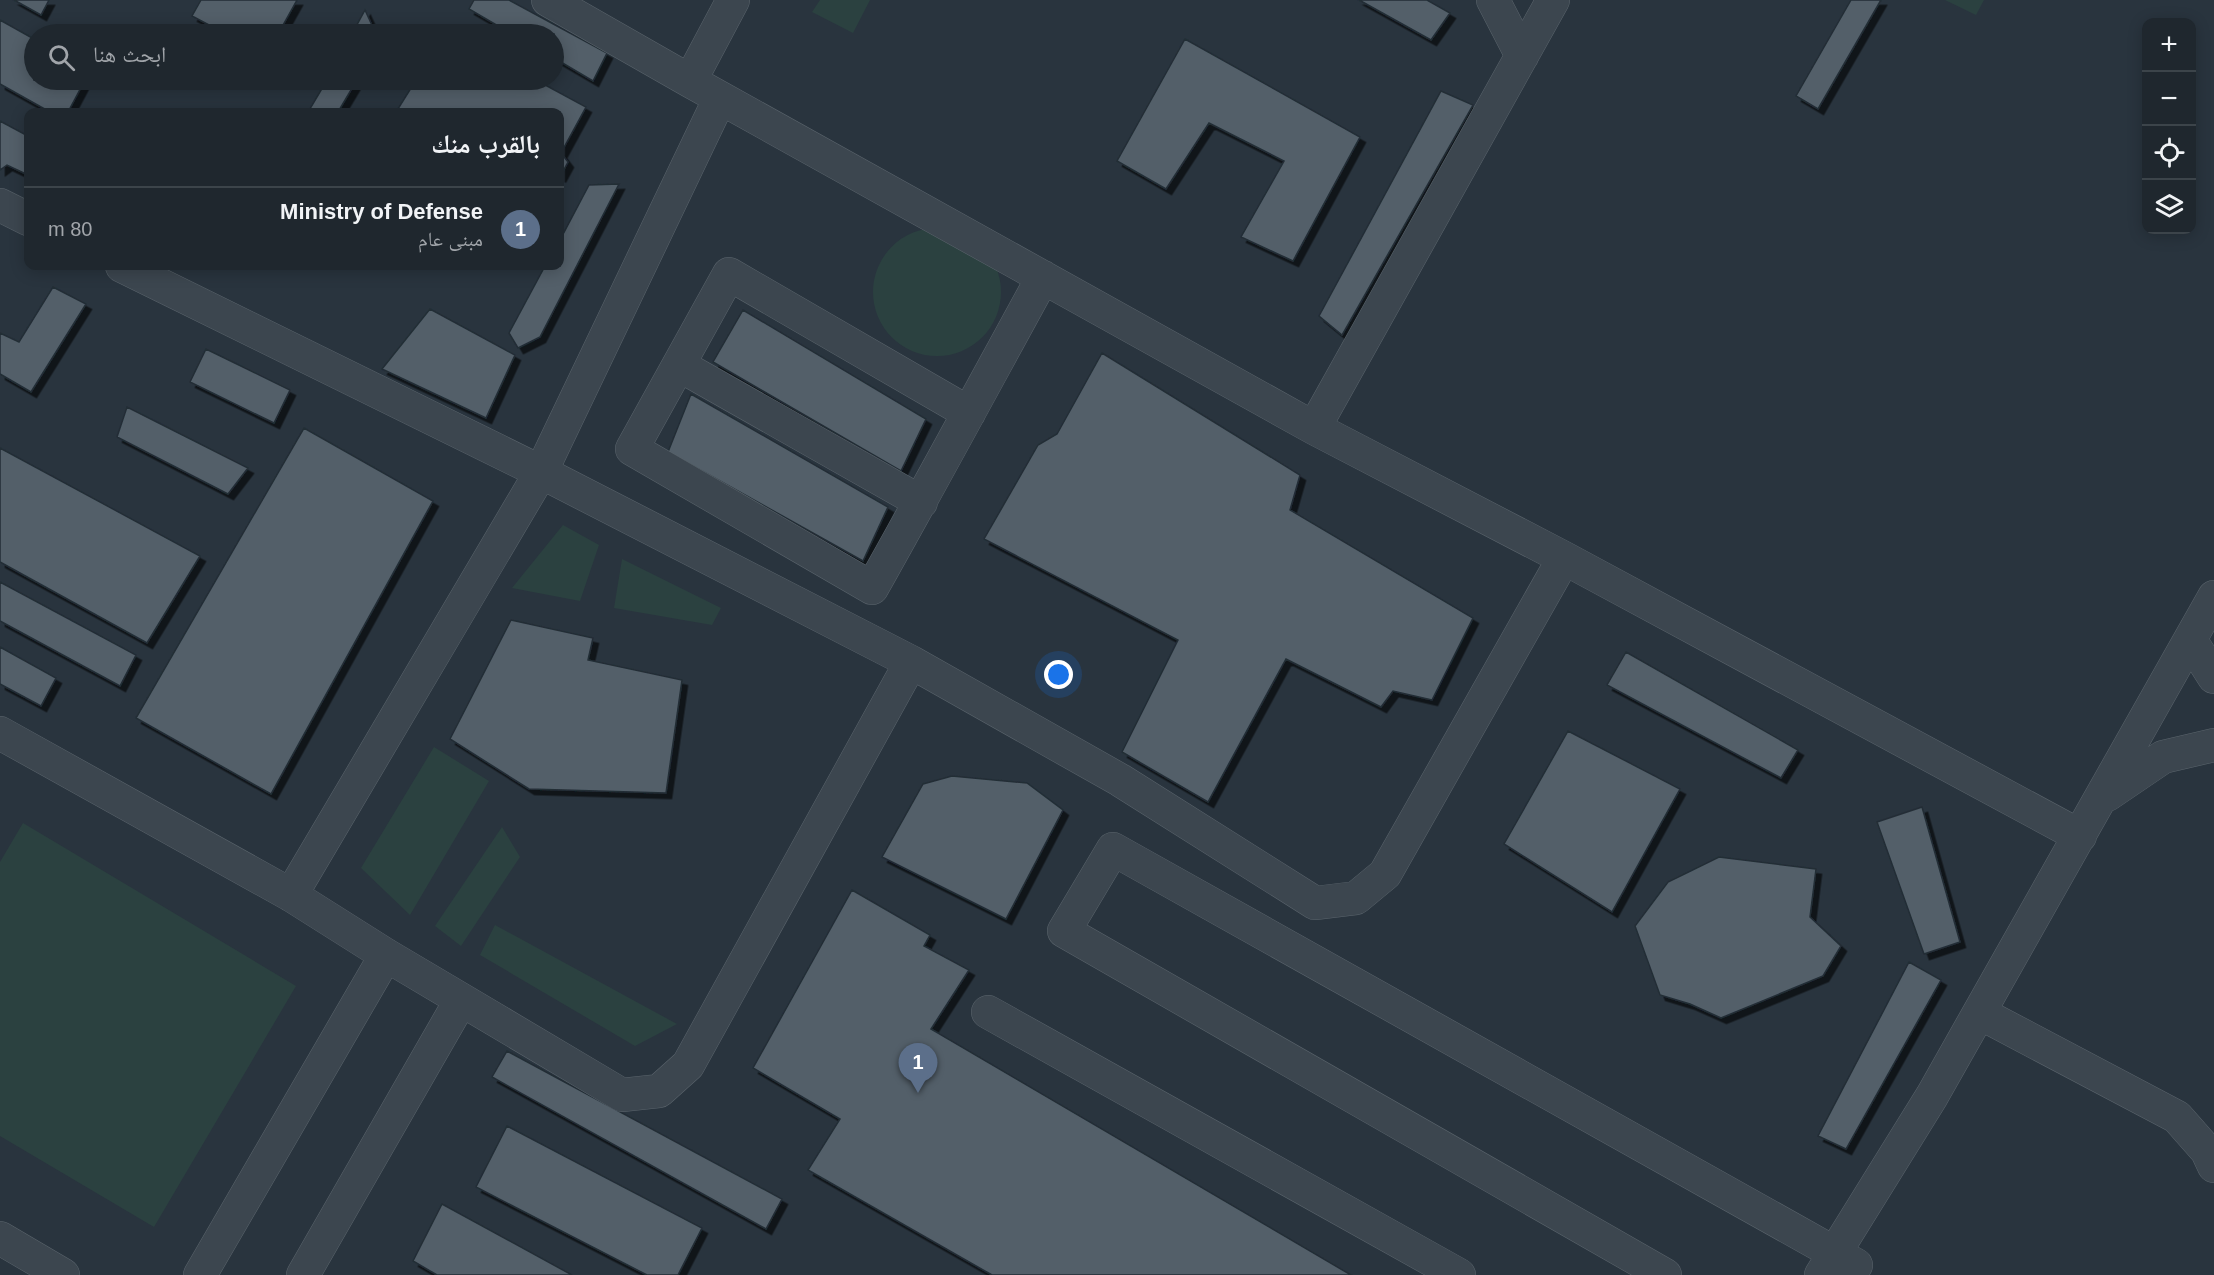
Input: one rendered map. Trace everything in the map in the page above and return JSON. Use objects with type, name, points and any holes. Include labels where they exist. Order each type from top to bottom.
[{"type":"lane","points":[[548,0],[1314,428],[1564,558],[2080,836]]},
{"type":"lane","points":[[690,81],[734,0]]},
{"type":"lane","points":[[1493,0],[1522,56]]},
{"type":"lane","points":[[1314,428],[1553,0]]},
{"type":"lane","points":[[291,895],[542,472],[720,98]]},
{"type":"lane","points":[[0,205],[24,217]]},
{"type":"lane","points":[[130,270],[542,472],[911,662],[1120,780],[1315,903],[1356,898],[1385,874],[1564,558]]},
{"type":"lane","points":[[969,413],[729,274],[632,449],[872,588],[921,502],[1043,277]]},
{"type":"lane","points":[[679,365],[921,502]]},
{"type":"lane","points":[[1665,1275],[1064,931],[1113,849],[1841,1267],[1932,1096],[2214,597]]},
{"type":"lane","points":[[2191,640],[2214,677]]},
{"type":"lane","points":[[0,733],[291,895],[386,955],[622,1095],[659,1091],[688,1065],[911,662]]},
{"type":"lane","points":[[2101,800],[2163,757],[2214,745]]},
{"type":"lane","points":[[200,1275],[386,955]]},
{"type":"lane","points":[[303,1275],[461,1000]]},
{"type":"lane","points":[[988,1012],[1459,1275]]},
{"type":"lane","points":[[1980,1013],[2177,1117],[2207,1151],[2214,1166]]},
{"type":"lane","points":[[0,1238],[63,1275]]},
{"type":"green space","points":[[820,0],[870,0],[853,33],[812,12]]},
{"type":"green space","points":[[1945,0],[1984,0],[1976,15]]},
{"type":"green space","points":[[937,228],[962,233],[982,247],[996,267],[1001,292],[996,317],[982,337],[962,351],[937,356],[912,351],[892,337],[878,317],[873,292],[878,267],[892,247],[912,233]]},
{"type":"green space","points":[[563,525],[599,545],[580,601],[512,588]]},
{"type":"green space","points":[[622,559],[721,608],[712,625],[614,608]]},
{"type":"green space","points":[[434,747],[489,781],[410,915],[361,868]]},
{"type":"green space","points":[[23,823],[296,986],[154,1227],[0,1136],[0,862]]},
{"type":"green space","points":[[502,827],[520,857],[461,946],[435,926]]},
{"type":"green space","points":[[495,925],[677,1024],[635,1046],[480,955]]},
{"type":"building","points":[[14,0],[49,0],[41,15]]},
{"type":"building","points":[[201,0],[297,0],[284,24],[207,24],[192,16]]},
{"type":"building","points":[[474,0],[509,0],[553,24],[495,24],[469,9]]},
{"type":"building","points":[[1359,0],[1427,0],[1450,13],[1431,40]]},
{"type":"building","points":[[1851,0],[1881,0],[1818,109],[1796,96]]},
{"type":"building","points":[[365,10],[371,24],[357,24]]},
{"type":"building","points":[[0,20],[24,33],[24,90],[80,90],[70,108],[43,108],[0,84]]},
{"type":"building","points":[[564,30],[607,53],[593,81],[564,64]]},
{"type":"building","points":[[1185,39],[1360,137],[1293,261],[1241,237],[1284,161],[1209,123],[1166,189],[1117,161]]},
{"type":"building","points":[[321,90],[351,90],[340,108],[310,108]]},
{"type":"building","points":[[410,90],[555,90],[586,107],[564,147],[564,108],[398,108]]},
{"type":"building","points":[[1441,91],[1473,105],[1342,335],[1319,316]]},
{"type":"building","points":[[0,121],[24,134],[24,173],[7,165],[0,170]]},
{"type":"building","points":[[564,157],[568,162],[564,170]]},
{"type":"building","points":[[619,184],[540,337],[518,348],[509,333],[543,270],[564,270],[564,232],[589,185]]},
{"type":"building","points":[[53,287],[86,304],[31,392],[0,374],[0,333],[19,342]]},
{"type":"building","points":[[430,309],[515,355],[486,418],[382,369]]},
{"type":"building","points":[[743,310],[926,419],[901,471],[713,362]]},
{"type":"building","points":[[206,349],[290,390],[274,423],[190,382]]},
{"type":"building","points":[[1102,353],[1300,475],[1290,510],[1473,618],[1432,700],[1393,691],[1381,707],[1286,659],[1208,802],[1122,752],[1178,640],[984,539],[1038,445],[1057,434]]},
{"type":"building","points":[[691,394],[888,507],[863,561],[668,452]]},
{"type":"building","points":[[127,407],[248,468],[228,494],[117,437]]},
{"type":"building","points":[[304,428],[433,501],[271,794],[136,718]]},
{"type":"building","points":[[0,448],[200,556],[147,643],[0,562]]},
{"type":"building","points":[[0,582],[136,655],[120,686],[0,621]]},
{"type":"building","points":[[511,620],[593,638],[588,660],[682,680],[666,793],[529,789],[450,739]]},
{"type":"building","points":[[0,647],[56,678],[41,706],[0,684]]},
{"type":"building","points":[[1626,652],[1798,750],[1781,778],[1607,685]]},
{"type":"building","points":[[1568,731],[1680,789],[1612,912],[1504,844]]},
{"type":"building","points":[[952,776],[1027,783],[1063,810],[1006,919],[882,857],[923,784]]},
{"type":"building","points":[[1922,807],[1960,942],[1924,954],[1877,822]]},
{"type":"building","points":[[1719,857],[1816,869],[1810,917],[1841,946],[1823,976],[1721,1018],[1690,1004],[1660,995],[1635,926],[1668,882]]},
{"type":"building","points":[[852,890],[930,935],[924,946],[969,970],[931,1029],[1351,1275],[992,1275],[808,1170],[840,1119],[753,1068]]},
{"type":"building","points":[[1909,962],[1941,980],[1846,1149],[1818,1136]]},
{"type":"building","points":[[507,1051],[782,1199],[766,1229],[492,1077]]},
{"type":"building","points":[[507,1126],[702,1228],[678,1275],[647,1275],[476,1187]]},
{"type":"building","points":[[442,1204],[572,1275],[437,1275],[413,1261]]},
{"type":"place","name":"Ministry of Defense","points":[[918,1093]]}]
